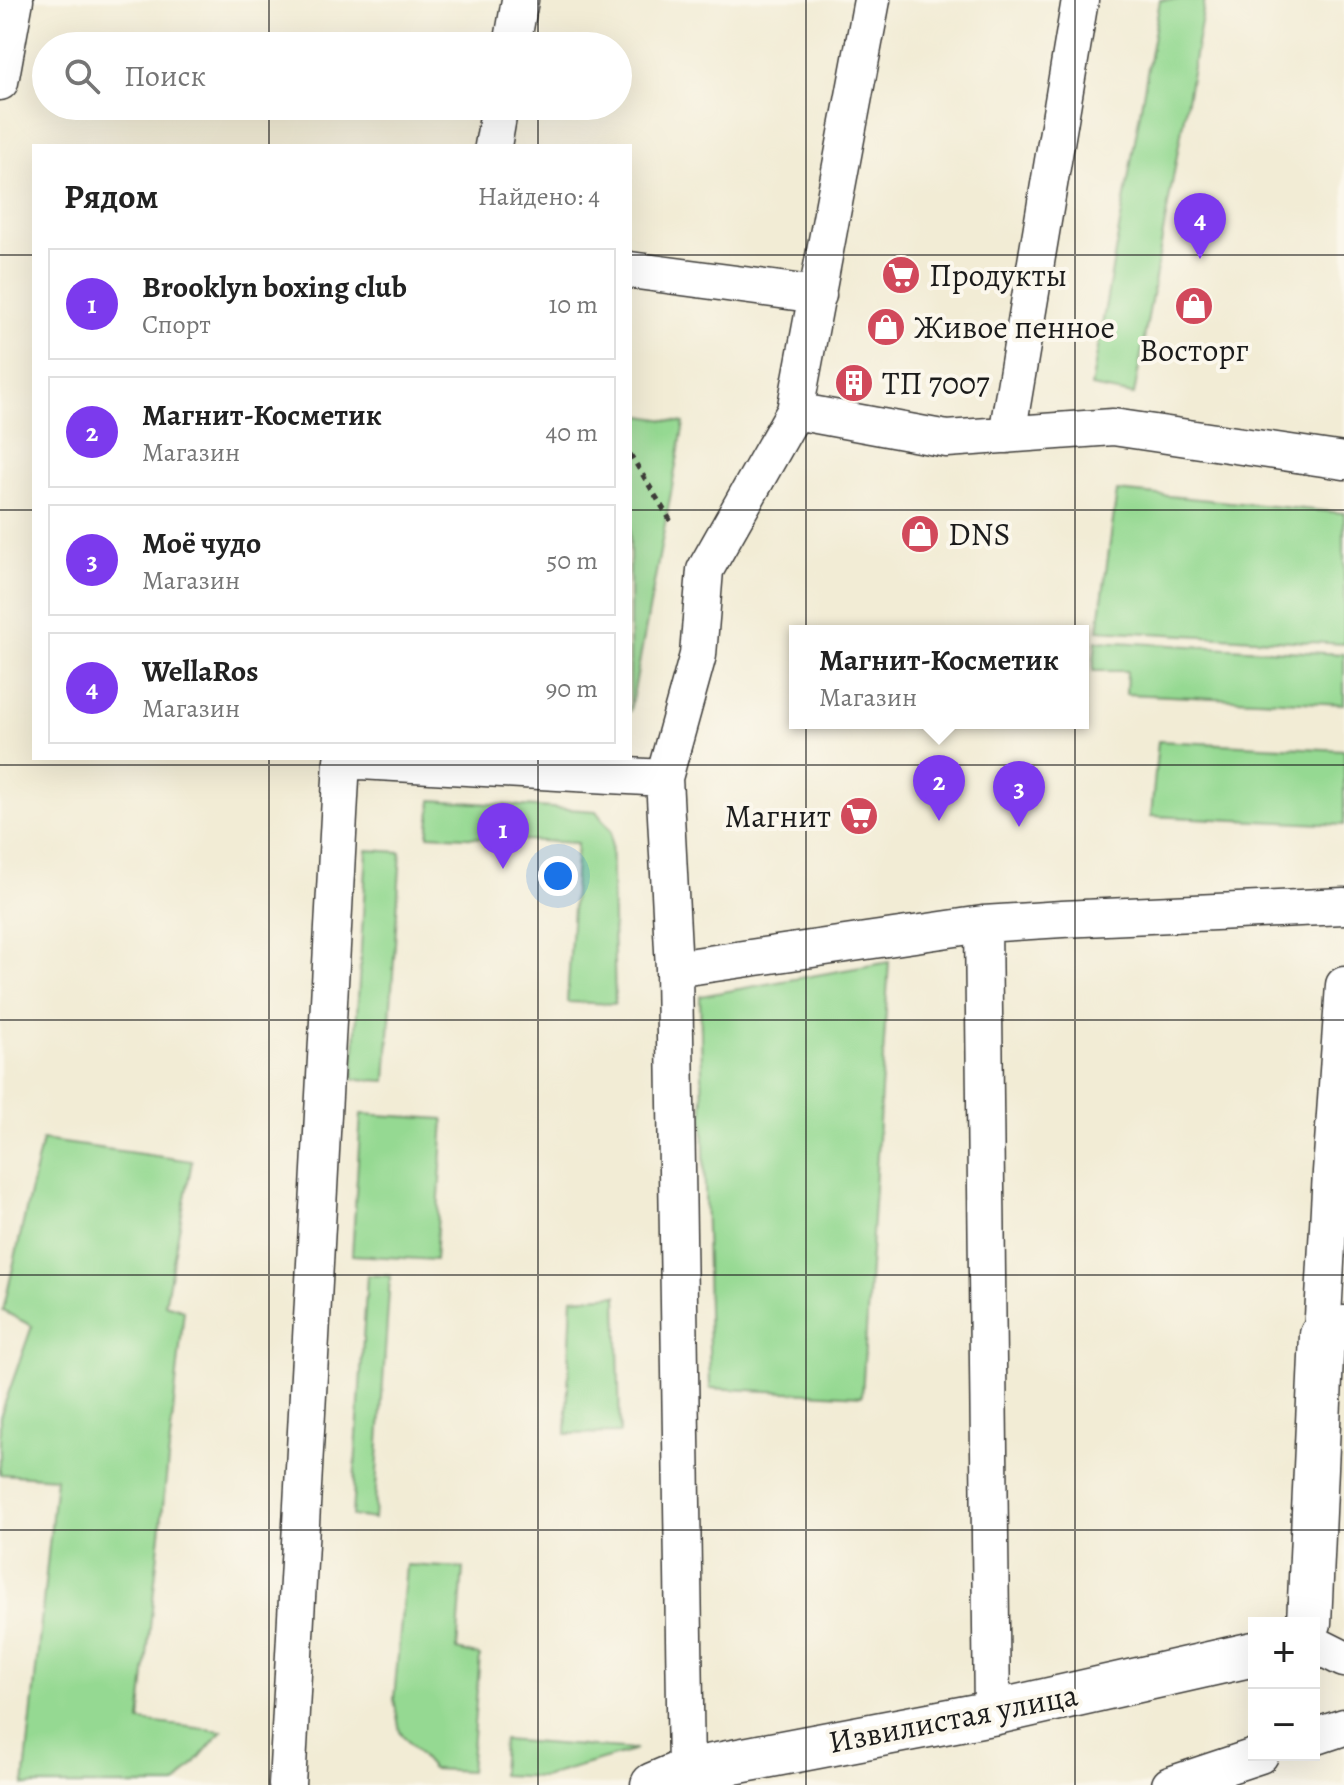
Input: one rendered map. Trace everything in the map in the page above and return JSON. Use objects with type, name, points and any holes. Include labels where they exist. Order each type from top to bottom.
[{"type":"street","points":[[1309,1617],[1333,1331]]},
{"type":"street","name":"Извилистая улица","points":[[669,1778],[992,1713],[1248,1655]]},
{"type":"lane","points":[[0,82],[4,37],[15,0]]},
{"type":"lane","points":[[514,32],[520,0]]},
{"type":"lane","points":[[669,1778],[674,969],[664,778],[698,655],[705,570],[795,411],[872,0]]},
{"type":"lane","points":[[1007,435],[1080,0]]},
{"type":"lane","points":[[493,144],[498,120]]},
{"type":"lane","points":[[632,270],[818,295]]},
{"type":"lane","points":[[795,411],[947,439],[1113,427],[1344,461]]},
{"type":"lane","points":[[287,1785],[342,760],[664,778]]},
{"type":"lane","points":[[674,969],[983,924],[1344,906]]},
{"type":"lane","points":[[983,924],[992,1713]]},
{"type":"lane","points":[[1333,1331],[1331,1172],[1344,985]]},
{"type":"lane","points":[[1320,1647],[1344,1659]]},
{"type":"lane","points":[[1320,1735],[1344,1727]]},
{"type":"lane","points":[[1170,1785],[1248,1759]]},
{"type":"path","points":[[632,457],[677,532],[705,570]]},
{"type":"green space","points":[[1160,0],[1205,0],[1134,395],[1091,387]]},
{"type":"green space","points":[[632,414],[684,423],[632,701]]},
{"type":"green space","points":[[1117,491],[1344,513],[1344,644],[1098,630]]},
{"type":"green space","points":[[1096,641],[1344,654],[1344,704],[1126,694],[1127,671],[1093,671]]},
{"type":"green space","points":[[1158,741],[1344,750],[1344,825],[1151,816]]},
{"type":"green space","points":[[432,800],[596,811],[611,831],[615,1004],[567,1002],[577,843],[428,835]]},
{"type":"green space","points":[[367,850],[401,852],[386,1081],[353,1079]]},
{"type":"green space","points":[[889,962],[862,1396],[710,1388],[700,996]]},
{"type":"green space","points":[[361,1114],[444,1119],[435,1260],[352,1255]]},
{"type":"green space","points":[[42,1140],[192,1161],[165,1304],[184,1310],[140,1721],[222,1731],[176,1785],[24,1785],[56,1478],[0,1474],[0,1417],[32,1326],[3,1311]]},
{"type":"green space","points":[[367,1275],[390,1276],[374,1519],[352,1516]]},
{"type":"green space","points":[[617,1295],[620,1433],[566,1434],[572,1298]]},
{"type":"green space","points":[[406,1565],[463,1568],[457,1650],[480,1656],[470,1771],[432,1769],[400,1732],[394,1699]]},
{"type":"green space","points":[[503,1740],[636,1750],[543,1777],[501,1775]]},
{"type":"place","name":"WellaRos","points":[[1200,259]]},
{"type":"place","name":"Продукты","points":[[901,275]]},
{"type":"place","name":"Восторг","points":[[1194,306]]},
{"type":"place","name":"Живое пенное","points":[[886,327]]},
{"type":"place","name":"ТП 7007","points":[[854,383]]},
{"type":"place","name":"DNS","points":[[920,534]]},
{"type":"place","name":"Магнит","points":[[859,816]]},
{"type":"place","name":"Магнит-Косметик","points":[[939,821]]},
{"type":"place","name":"Моё чудо","points":[[1019,827]]},
{"type":"place","name":"Brooklyn boxing club","points":[[503,869]]}]
